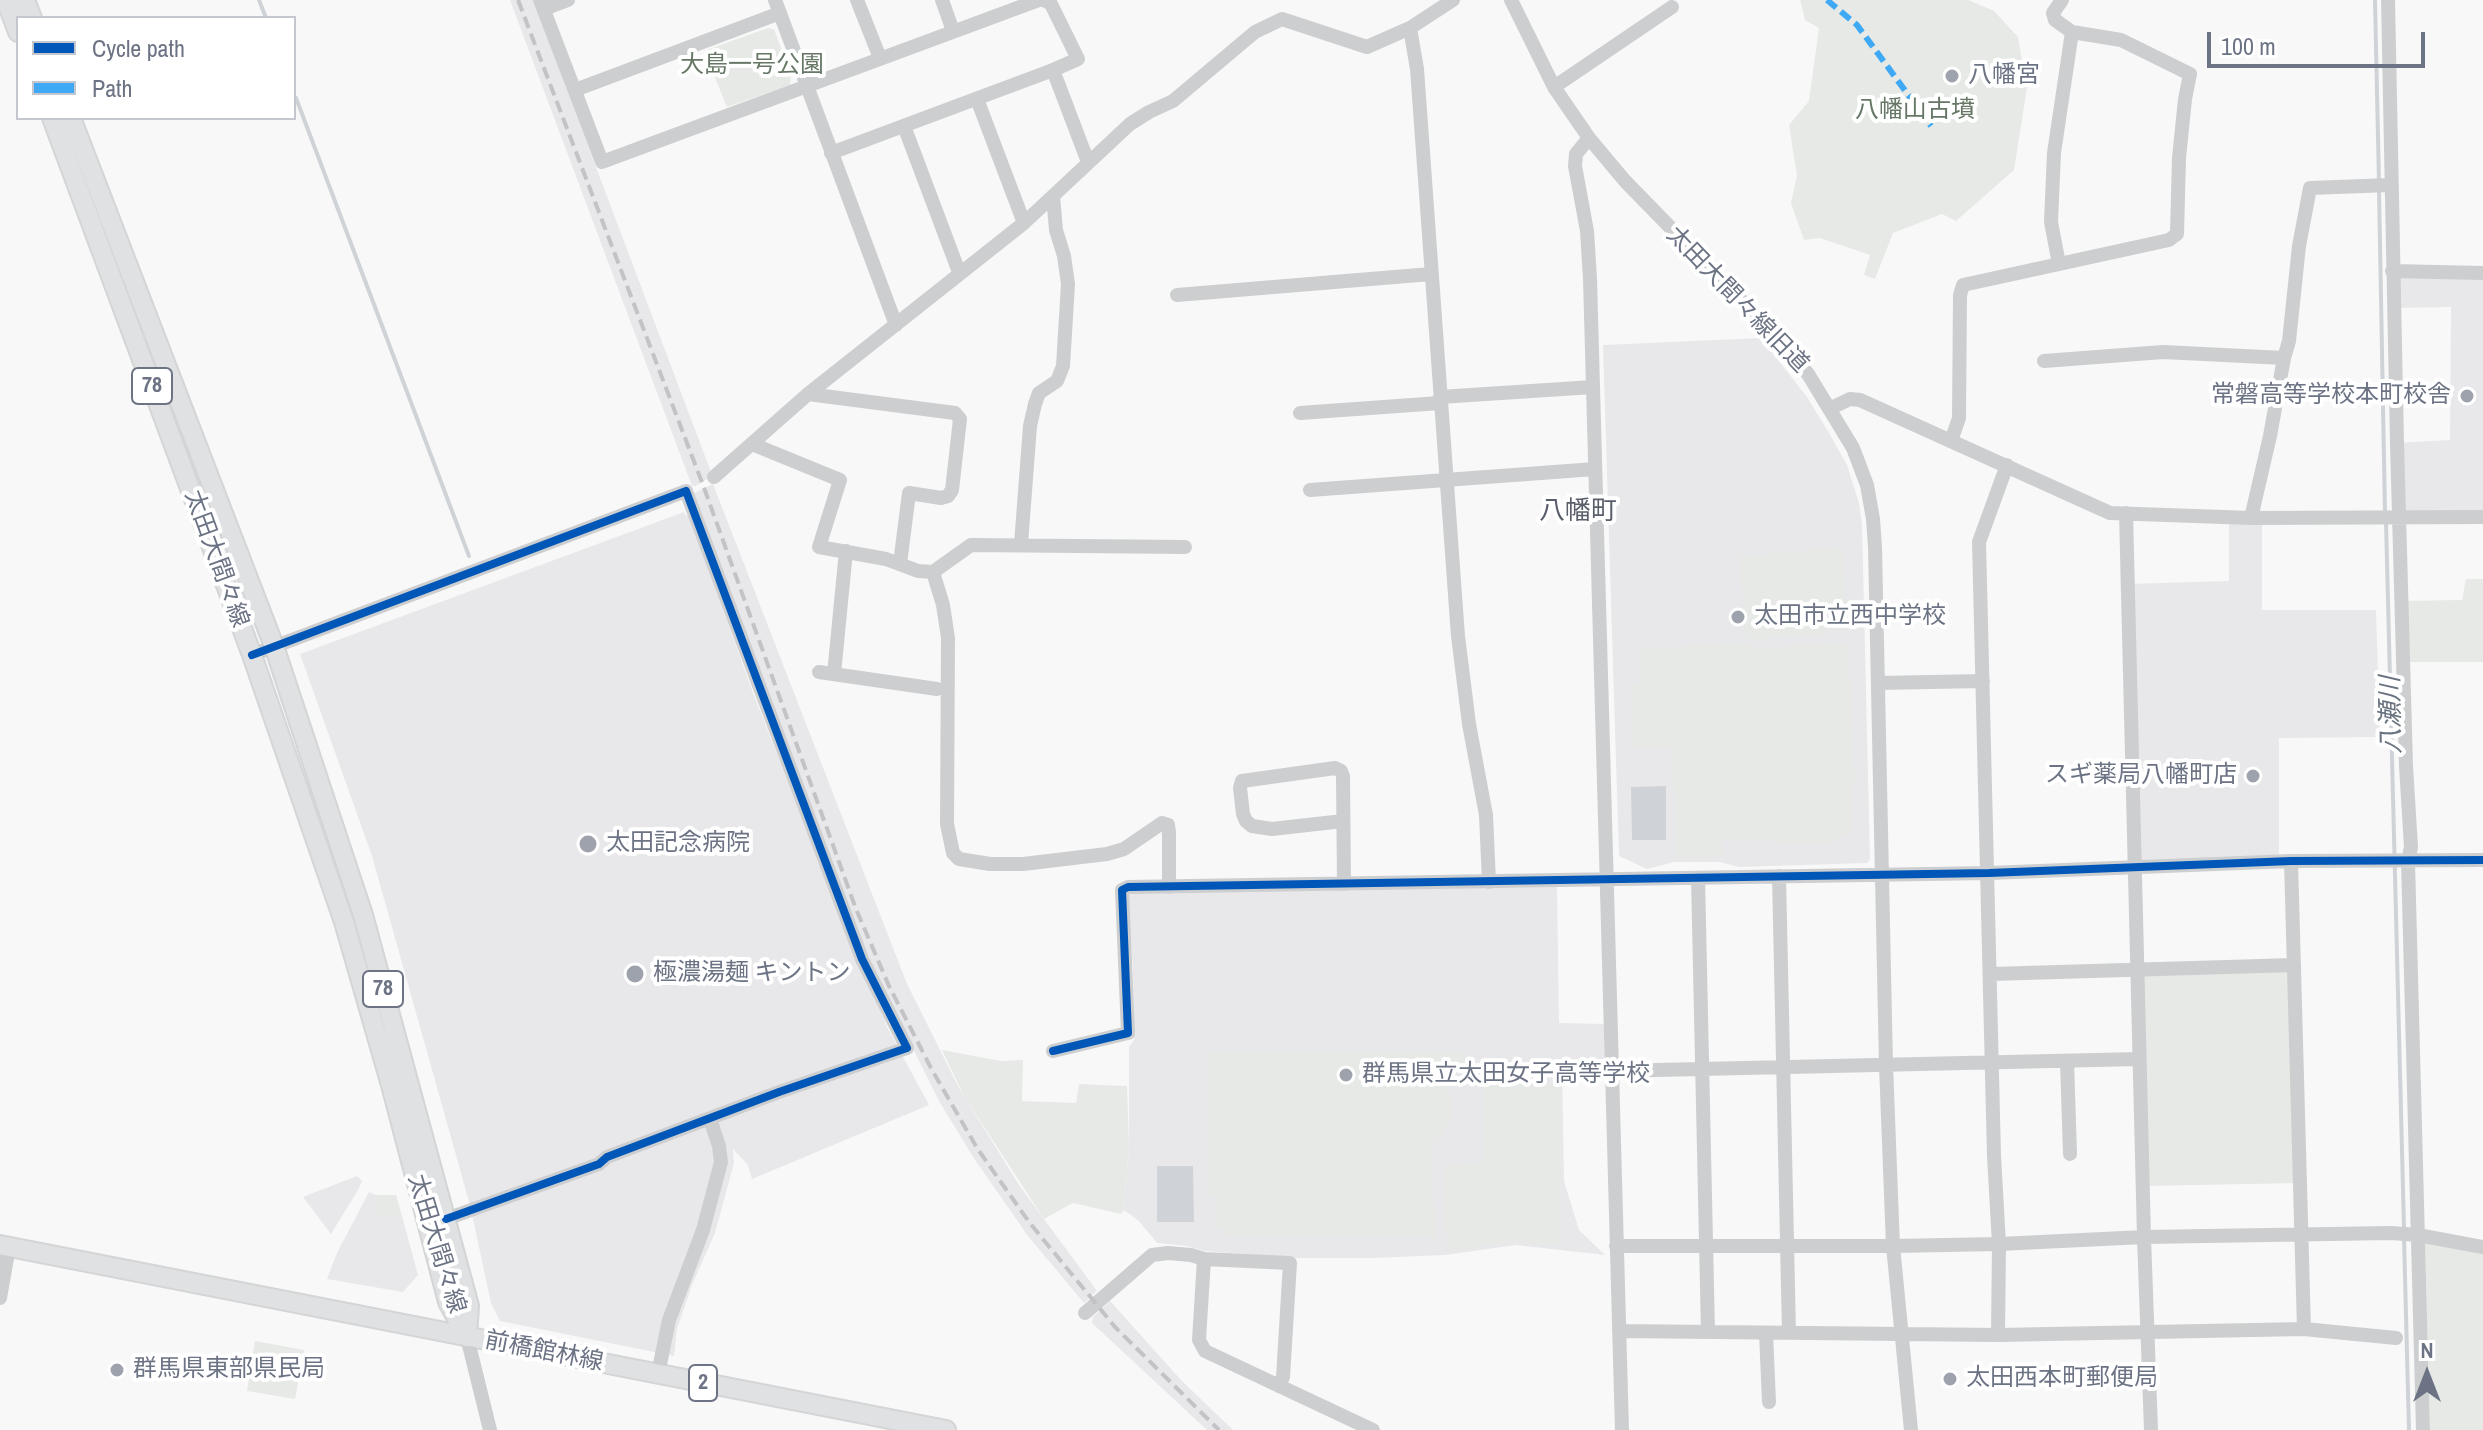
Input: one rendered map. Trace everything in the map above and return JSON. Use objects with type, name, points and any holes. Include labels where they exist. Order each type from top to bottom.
[{"type":"main road","points":[[6,0],[16,27]]},
{"type":"main road","name":"太田大間々線","points":[[53,120],[252,655],[344,922],[448,1302],[467,1337]]},
{"type":"main road","name":"太田大間々線","points":[[72,120],[274,646],[363,915],[469,1306],[467,1337]]},
{"type":"main road","name":"前橋館林線","points":[[5,1246],[942,1430]]},
{"type":"street","points":[[568,0],[542,4],[602,162],[953,31],[1042,0],[1051,4],[1078,59],[831,153]]},
{"type":"street","points":[[857,0],[880,58]]},
{"type":"street","points":[[942,0],[953,31]]},
{"type":"street","points":[[714,477],[808,394],[1024,223],[1130,124],[1173,101],[1243,41],[1282,19],[1367,47],[1410,28],[1453,0]]},
{"type":"street","name":"太田大間々線旧道","points":[[1511,0],[1554,87],[1589,138],[1674,234],[1782,342],[1808,374],[1831,408],[1857,457],[1871,501],[1875,547],[1893,1246],[1911,1430]]},
{"type":"street","points":[[1951,441],[1959,418],[1960,295],[1963,285],[2169,240],[2177,234],[2179,158],[2190,74],[2121,40],[2072,32],[2055,20],[2053,13],[2062,0]]},
{"type":"street","points":[[2388,0],[2382,185],[2392,271],[2411,847],[2408,861],[2423,1430]]},
{"type":"street","points":[[575,90],[777,7],[896,325]]},
{"type":"street","points":[[1554,87],[1672,7]]},
{"type":"street","points":[[1410,28],[1417,69],[1458,636],[1469,724],[1486,815],[1489,882]]},
{"type":"street","points":[[2059,264],[2051,222],[2054,153],[2072,32]]},
{"type":"street","points":[[1053,70],[1088,162]]},
{"type":"street","points":[[977,99],[1024,223]]},
{"type":"street","points":[[904,126],[959,272]]},
{"type":"street","points":[[1589,138],[1576,154],[1575,166],[1587,231],[1593,387],[1622,1430]]},
{"type":"street","points":[[2251,518],[2289,341],[2299,246],[2310,188],[2382,185]]},
{"type":"street","points":[[1021,544],[1030,426],[1039,393],[1057,381],[1063,366],[1068,284],[1056,230],[1053,196]]},
{"type":"street","points":[[2392,271],[2483,273]]},
{"type":"street","points":[[1177,295],[1431,274]]},
{"type":"street","points":[[2044,361],[2163,352],[2284,358]]},
{"type":"street","points":[[1300,413],[1593,387]]},
{"type":"street","points":[[808,394],[955,413],[960,419],[952,490],[948,496],[941,498],[909,493],[900,564]]},
{"type":"street","points":[[1831,408],[1850,399],[1860,400],[2110,513],[2251,518],[2483,517]]},
{"type":"street","points":[[752,444],[840,480],[819,547],[900,564],[918,571],[933,572],[971,545],[1185,547]]},
{"type":"street","points":[[1998,1335],[1999,1244],[1979,542],[2007,465]]},
{"type":"street","points":[[1310,490],[1595,469]]},
{"type":"street","points":[[252,655],[686,491],[862,959],[907,1048],[446,1219]]},
{"type":"street","points":[[2126,513],[2151,1430]]},
{"type":"street","points":[[846,551],[826,673],[937,689]]},
{"type":"street","points":[[933,572],[943,605],[948,638],[947,824],[953,853],[959,859],[990,864],[1023,864],[1107,854],[1124,849],[1162,823],[1168,825],[1169,832],[1169,887]]},
{"type":"street","points":[[1878,683],[1983,681]]},
{"type":"street","points":[[1343,821],[1272,829],[1252,826],[1243,814],[1242,781],[1335,768],[1341,771],[1343,776],[1344,884]]},
{"type":"street","points":[[1053,1051],[1128,1033],[1122,890],[1128,887],[1989,873],[2291,861],[2483,860]]},
{"type":"street","points":[[2291,861],[2304,1329]]},
{"type":"street","points":[[1779,876],[1789,1333]]},
{"type":"street","points":[[1698,878],[1708,1332]]},
{"type":"street","points":[[1991,974],[2294,965]]},
{"type":"street","points":[[1613,1071],[2139,1059]]},
{"type":"street","points":[[2067,1061],[2070,1154]]},
{"type":"street","points":[[658,1374],[669,1320],[703,1230],[721,1162],[710,1119]]},
{"type":"street","points":[[1616,1246],[1893,1246],[2144,1237],[2391,1233],[2483,1247]]},
{"type":"street","points":[[0,1298],[5,1246]]},
{"type":"street","points":[[1085,1313],[1152,1255],[1290,1263],[1283,1377],[1279,1386]]},
{"type":"street","points":[[1204,1259],[1200,1345],[1205,1351],[1373,1430]]},
{"type":"street","points":[[1619,1331],[1998,1335],[2304,1329],[2396,1338]]},
{"type":"street","points":[[1766,1333],[1769,1402]]},
{"type":"street","points":[[467,1337],[490,1430]]},
{"type":"shaded area","points":[[510,0],[533,0],[711,472],[696,486],[692,486]]},
{"type":"shaded area","name":"常磐高等学校本町校舎","points":[[2392,271],[2483,273],[2483,517],[2399,519],[2397,443],[2450,440],[2451,307],[2393,308]]},
{"type":"shaded area","name":"太田市立西中学校","points":[[1761,338],[1807,397],[1829,433],[1847,465],[1859,503],[1870,859],[1867,863],[1739,867],[1720,862],[1674,862],[1647,869],[1619,856],[1603,345]]},
{"type":"shaded area","points":[[713,484],[907,984],[958,1086],[1019,1185],[1097,1291],[1084,1303],[1028,1236],[973,1157],[939,1101],[884,991],[864,946],[694,493]]},
{"type":"shaded area","name":"極濃湯麺 キントン","points":[[684,512],[686,516],[689,515],[753,693],[842,919],[888,1029],[929,1105],[752,1179],[748,1165],[733,1149],[734,1163],[715,1233],[677,1329],[674,1356],[500,1321],[491,1303],[470,1205],[372,856],[300,654]]},
{"type":"shaded area","points":[[2229,517],[2262,518],[2262,610],[2376,610],[2380,737],[2279,738],[2279,861],[2134,868],[2128,584],[2229,581]]},
{"type":"shaded area","points":[[1666,786],[1666,840],[1632,840],[1631,787]]},
{"type":"shaded area","name":"群馬県立太田女子高等学校","points":[[1557,887],[1559,1023],[1604,1024],[1605,1065],[1562,1066],[1564,1181],[1579,1230],[1605,1255],[1516,1245],[1445,1255],[1372,1258],[1298,1258],[1205,1251],[1157,1243],[1139,1221],[1124,1210],[1129,1146],[1129,1047],[1134,1040],[1129,892]]},
{"type":"shaded area","points":[[1157,1166],[1193,1166],[1194,1222],[1157,1222]]},
{"type":"shaded area","points":[[357,1176],[362,1181],[358,1190],[331,1234],[303,1197]]},
{"type":"shaded area","points":[[369,1192],[376,1195],[376,1214],[402,1216],[418,1275],[403,1292],[327,1279]]},
{"type":"shaded area","points":[[1110,1301],[1182,1381],[1233,1430],[1207,1430],[1092,1323],[1093,1317]]},
{"type":"green space","name":"八幡山古墳","points":[[1800,0],[1968,0],[1994,11],[2018,37],[2023,67],[2029,75],[2014,170],[1956,221],[1942,214],[1893,233],[1875,279],[1864,275],[1870,255],[1820,238],[1804,240],[1791,203],[1797,176],[1789,125],[1809,101],[1819,28],[1805,20]]},
{"type":"green space","name":"大島一号公園","points":[[768,28],[774,29],[791,75],[790,85],[727,107],[704,51]]},
{"type":"green space","points":[[1842,547],[1848,632],[1746,640],[1740,556]]},
{"type":"green space","points":[[2466,579],[2483,579],[2483,662],[2403,662],[2401,601],[2462,600]]},
{"type":"green space","points":[[1739,642],[1759,648],[1843,643],[1848,647],[1855,786],[1850,787],[1852,828],[1833,844],[1722,839],[1724,856],[1675,858],[1673,747],[1633,747],[1631,683],[1641,682],[1638,650]]},
{"type":"green space","points":[[2294,965],[2300,1183],[2143,1186],[2137,970]]},
{"type":"green space","points":[[942,1050],[1001,1061],[1023,1060],[1022,1101],[1076,1103],[1079,1084],[1127,1086],[1129,1146],[1124,1210],[1121,1214],[1073,1203],[1044,1219],[964,1096]]},
{"type":"green space","points":[[1464,1050],[1465,1067],[1435,1068],[1449,1088],[1452,1108],[1445,1130],[1431,1143],[1435,1238],[1231,1238],[1215,1223],[1216,1198],[1208,1198],[1207,1051]]},
{"type":"green space","points":[[1559,1084],[1561,1246],[1513,1242],[1447,1251],[1444,1165],[1484,1163],[1482,1086]]},
{"type":"green space","points":[[376,1195],[396,1195],[402,1216],[376,1215]]},
{"type":"green space","points":[[2425,1240],[2483,1252],[2483,1430],[2430,1430]]},
{"type":"green space","points":[[255,1341],[304,1350],[295,1399],[247,1391]]},
{"type":"waterway","points":[[259,0],[265,16]]},
{"type":"waterway","name":"八瀬川","points":[[2375,0],[2379,182]]},
{"type":"waterway","points":[[296,98],[469,556]]},
{"type":"waterway","name":"八瀬川","points":[[2379,190],[2385,513]]},
{"type":"waterway","name":"八瀬川","points":[[2386,522],[2404,1229]]},
{"type":"waterway","name":"八瀬川","points":[[2404,1238],[2409,1430]]},
{"type":"railway","points":[[518,0],[703,485],[856,909],[889,986],[977,1148],[1029,1222],[1115,1327],[1219,1430]]},
{"type":"marked path","points":[[1827,0],[1857,25],[1931,126]]},
{"type":"cycle path","points":[[252,655],[686,491],[862,959],[907,1048],[779,1092],[607,1157],[599,1164],[446,1219]]},
{"type":"cycle path","points":[[1053,1051],[1128,1033],[1122,890],[1128,887],[1989,873],[2291,861],[2483,860]]},
{"type":"place","name":"八幡宮","points":[[1952,76]]},
{"type":"place","name":"常磐高等学校本町校舎","points":[[2467,396]]},
{"type":"place","name":"太田市立西中学校","points":[[1738,617]]},
{"type":"place","name":"スギ薬局八幡町店","points":[[2253,776]]},
{"type":"place","name":"太田記念病院","points":[[588,844]]},
{"type":"place","name":"極濃湯麺 キントン","points":[[635,974]]},
{"type":"place","name":"群馬県立太田女子高等学校","points":[[1346,1075]]},
{"type":"place","name":"群馬県東部県民局","points":[[117,1370]]},
{"type":"place","name":"太田西本町郵便局","points":[[1950,1379]]},
{"type":"district","name":"八幡町","points":[[1578,512]]}]
